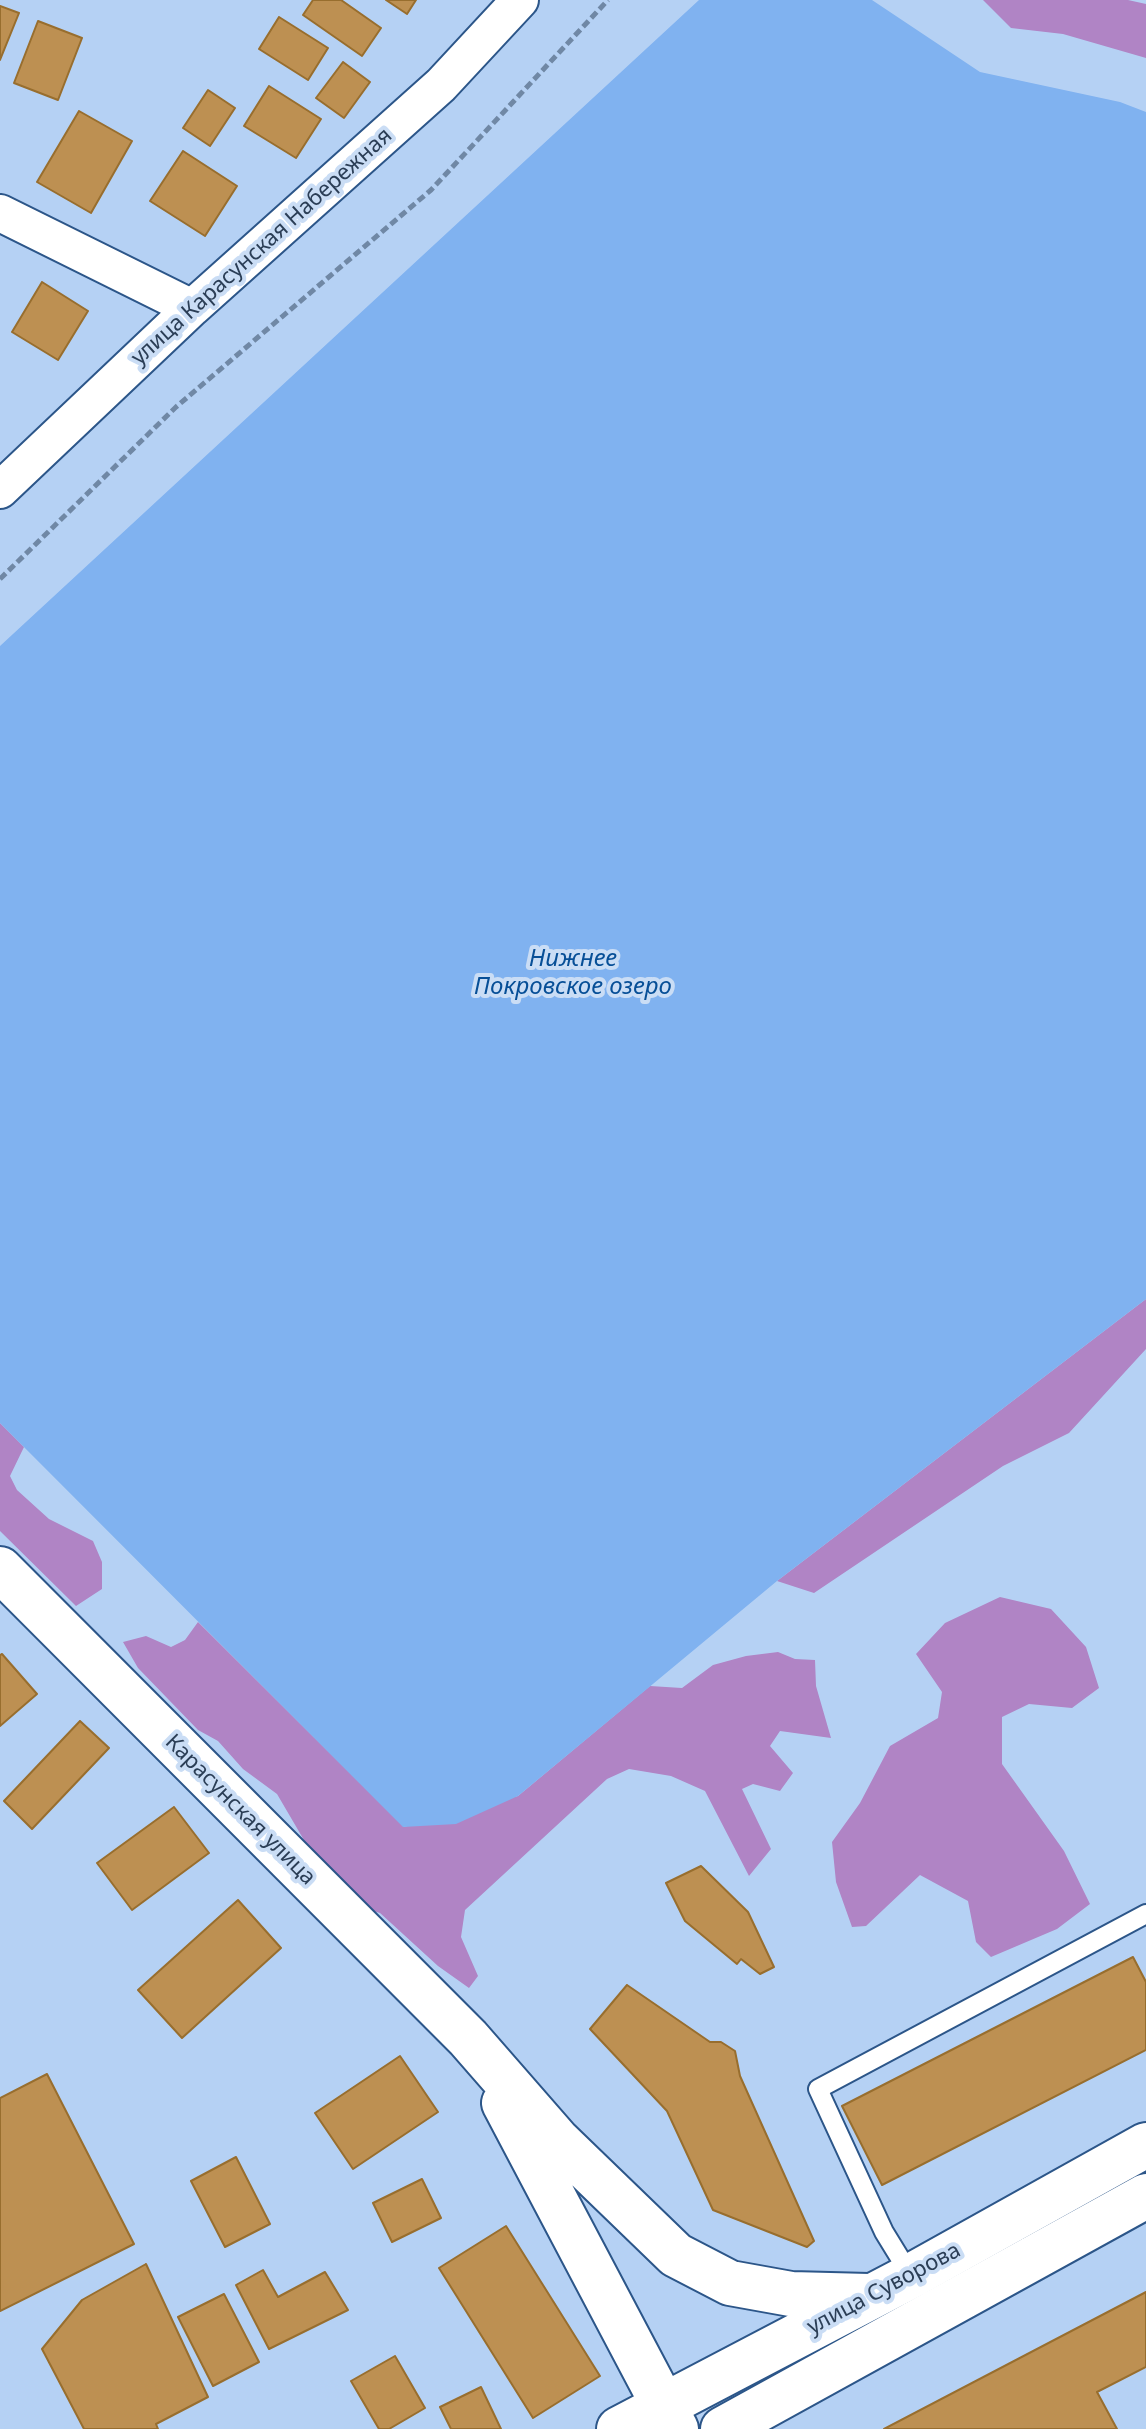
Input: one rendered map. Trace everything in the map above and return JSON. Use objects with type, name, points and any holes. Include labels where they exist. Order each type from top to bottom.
[{"type":"main road","name":"Карасунская улица","points":[[0,1569],[479,2051],[557,2140],[676,2255],[730,2283],[791,2294],[869,2296]]},
{"type":"main road","name":"Карасунская улица","points":[[479,2051],[515,2127],[670,2417]]},
{"type":"main road","name":"улица Суворова","points":[[619,2429],[670,2417],[869,2296],[911,2276],[1146,2145]]},
{"type":"main road","name":"улица Суворова","points":[[723,2429],[1146,2196]]},
{"type":"street","name":"улица Карасунская Набережная","points":[[0,490],[192,308],[441,85],[520,0]]},
{"type":"street","points":[[0,213],[192,308]]},
{"type":"lane","points":[[911,2276],[884,2232],[818,2089],[1146,1914]]},
{"type":"path","points":[[0,579],[176,407],[431,190],[608,0]]},
{"type":"shaded area","points":[[983,0],[1128,0],[1146,4],[1146,58],[1063,34],[1011,28]]},
{"type":"shaded area","points":[[1146,1299],[1146,1349],[1069,1433],[1003,1466],[814,1593],[777,1581]]},
{"type":"shaded area","points":[[0,1423],[24,1447],[10,1476],[17,1490],[49,1519],[93,1541],[102,1562],[102,1589],[76,1606],[0,1531]]},
{"type":"shaded area","points":[[1000,1597],[1051,1609],[1086,1647],[1099,1688],[1072,1708],[1029,1704],[1002,1717],[1002,1764],[1064,1851],[1090,1904],[1057,1929],[991,1957],[976,1942],[968,1901],[920,1875],[866,1926],[852,1927],[836,1882],[832,1842],[860,1803],[890,1746],[938,1718],[942,1692],[916,1654],[945,1623]]},
{"type":"shaded area","points":[[198,1622],[404,1827],[518,1796],[650,1686],[682,1688],[713,1665],[746,1656],[778,1652],[795,1659],[815,1660],[816,1686],[831,1738],[780,1731],[770,1746],[793,1773],[780,1791],[753,1784],[742,1789],[771,1849],[749,1876],[705,1791],[671,1776],[629,1769],[607,1779],[465,1910],[461,1937],[478,1976],[469,1988],[438,1966],[380,1913],[370,1910],[318,1864],[277,1794],[243,1769],[218,1741],[198,1730],[138,1668],[123,1642],[146,1636],[171,1647],[185,1640]]},
{"type":"water","name":"Нижнее Покровское озеро","points":[[699,0],[872,0],[980,72],[1120,102],[1146,112],[1146,1299],[777,1581],[518,1796],[456,1824],[403,1827],[0,1423],[0,646]]},
{"type":"building","points":[[313,0],[341,0],[381,28],[362,56],[303,15]]},
{"type":"building","points":[[386,0],[416,0],[407,14]]},
{"type":"building","points":[[0,6],[19,13],[0,60]]},
{"type":"building","points":[[279,17],[328,48],[308,80],[259,49]]},
{"type":"building","points":[[38,21],[82,38],[58,100],[14,83]]},
{"type":"building","points":[[343,62],[370,82],[344,118],[316,98]]},
{"type":"building","points":[[269,86],[321,119],[296,158],[244,126]]},
{"type":"building","points":[[208,90],[235,108],[210,146],[183,128]]},
{"type":"building","points":[[79,111],[132,141],[91,213],[37,182]]},
{"type":"building","points":[[183,151],[237,186],[205,236],[150,201]]},
{"type":"building","points":[[42,282],[88,311],[58,360],[12,332]]},
{"type":"building","points":[[0,1655],[37,1694],[0,1726]]},
{"type":"building","points":[[80,1721],[109,1748],[32,1829],[4,1801]]},
{"type":"building","points":[[174,1807],[209,1853],[132,1910],[97,1863]]},
{"type":"building","points":[[701,1866],[748,1912],[774,1967],[760,1974],[741,1959],[737,1964],[685,1921],[666,1883]]},
{"type":"building","points":[[238,1900],[281,1948],[182,2038],[138,1990]]},
{"type":"building","points":[[1133,1957],[1146,1982],[1146,2050],[882,2185],[842,2106]]},
{"type":"building","points":[[627,1985],[710,2042],[721,2042],[735,2051],[740,2076],[814,2241],[807,2247],[713,2210],[667,2111],[590,2029]]},
{"type":"building","points":[[400,2056],[438,2112],[353,2169],[315,2113]]},
{"type":"building","points":[[47,2074],[134,2244],[0,2311],[0,2098]]},
{"type":"building","points":[[236,2157],[270,2224],[225,2247],[191,2181]]},
{"type":"building","points":[[422,2179],[441,2218],[392,2242],[373,2203]]},
{"type":"building","points":[[506,2226],[600,2376],[533,2418],[439,2268]]},
{"type":"building","points":[[146,2264],[208,2397],[156,2424],[158,2429],[84,2429],[42,2349],[82,2300]]},
{"type":"building","points":[[263,2270],[278,2297],[325,2272],[348,2310],[269,2349],[236,2285]]},
{"type":"building","points":[[1146,2292],[1146,2367],[1097,2392],[1117,2429],[884,2429]]},
{"type":"building","points":[[224,2294],[259,2362],[213,2386],[178,2317]]},
{"type":"building","points":[[395,2356],[425,2408],[389,2429],[379,2429],[351,2381]]},
{"type":"building","points":[[481,2387],[501,2429],[451,2429],[440,2407]]}]
